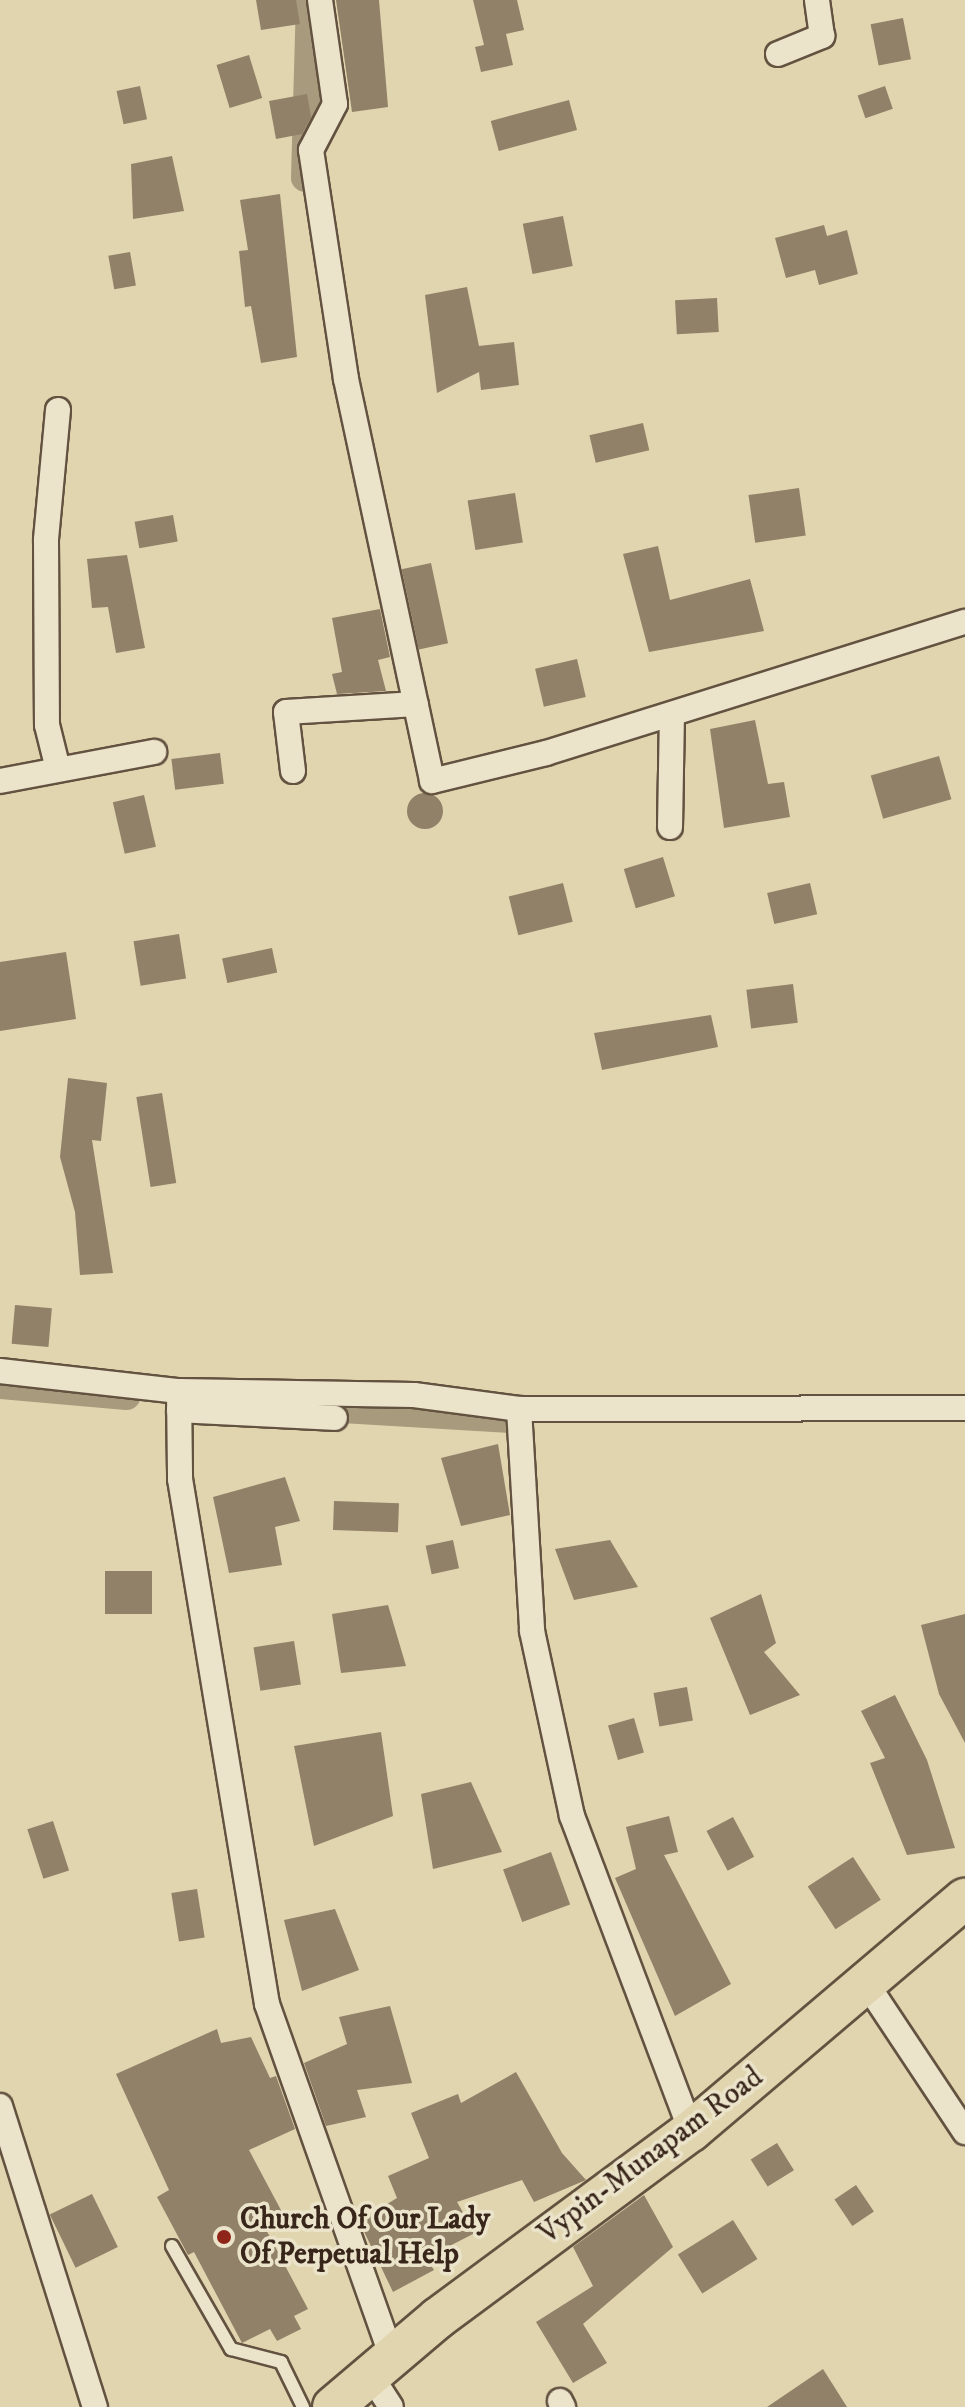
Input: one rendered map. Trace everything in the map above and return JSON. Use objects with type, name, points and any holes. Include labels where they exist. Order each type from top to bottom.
[{"type":"main road","name":"Vypin-Munapam Road","points":[[333,2407],[380,2364],[691,2131],[965,1899]]},
{"type":"street","points":[[320,0],[335,104],[311,150],[346,379],[432,781],[672,715],[965,622]]},
{"type":"street","points":[[778,54],[822,36],[817,0]]},
{"type":"street","points":[[58,410],[46,571],[47,725],[58,769]]},
{"type":"street","points":[[293,771],[286,712],[416,704]]},
{"type":"street","points":[[670,827],[672,715]]},
{"type":"street","points":[[0,781],[154,752]]},
{"type":"street","points":[[0,1371],[179,1400],[335,1418]]},
{"type":"street","points":[[179,1400],[414,1395],[519,1409],[965,1408]]},
{"type":"street","points":[[179,1400],[180,1479],[267,2004],[391,2407]]},
{"type":"street","points":[[519,1409],[532,1631],[572,1816],[691,2131]]},
{"type":"street","points":[[866,1983],[965,2132]]},
{"type":"street","points":[[0,2106],[95,2407]]},
{"type":"lane","points":[[172,2246],[231,2349],[281,2362],[303,2407]]},
{"type":"building","points":[[256,0],[296,0],[300,24],[261,30]]},
{"type":"building","points":[[336,0],[379,0],[388,107],[352,112]]},
{"type":"building","points":[[473,0],[517,0],[524,30],[506,34],[513,65],[481,72],[475,47],[484,45]]},
{"type":"building","points":[[903,18],[911,59],[879,66],[871,24]]},
{"type":"building","points":[[249,55],[262,98],[230,108],[216,65]]},
{"type":"building","points":[[140,86],[147,119],[124,124],[117,91]]},
{"type":"building","points":[[885,86],[893,109],[865,118],[858,95]]},
{"type":"building","points":[[307,94],[311,117],[302,134],[276,139],[269,101]]},
{"type":"building","points":[[569,100],[577,130],[499,151],[491,121]]},
{"type":"building","points":[[172,156],[184,211],[133,219],[131,164]]},
{"type":"building","points":[[280,194],[297,357],[261,363],[251,306],[245,307],[239,251],[248,250],[240,200]]},
{"type":"building","points":[[563,216],[573,266],[532,274],[523,224]]},
{"type":"building","points":[[824,225],[827,236],[847,230],[858,274],[819,285],[815,270],[786,278],[775,238]]},
{"type":"building","points":[[130,252],[136,285],[114,289],[108,256]]},
{"type":"building","points":[[467,287],[479,346],[514,342],[519,385],[481,390],[479,372],[437,393],[425,295]]},
{"type":"building","points":[[717,298],[719,332],[677,334],[675,300]]},
{"type":"building","points":[[643,423],[649,450],[596,463],[589,435]]},
{"type":"building","points":[[799,488],[806,536],[755,543],[748,495]]},
{"type":"building","points":[[515,493],[523,542],[475,550],[468,501]]},
{"type":"building","points":[[173,515],[178,542],[139,548],[135,522]]},
{"type":"building","points":[[658,546],[670,600],[750,579],[764,631],[649,652],[623,554]]},
{"type":"building","points":[[127,555],[145,648],[116,653],[108,607],[92,608],[87,559]]},
{"type":"building","points":[[431,563],[448,643],[419,649],[402,569]]},
{"type":"building","points":[[380,609],[390,657],[378,660],[386,691],[337,694],[332,674],[342,672],[332,618]]},
{"type":"building","points":[[577,659],[586,697],[544,707],[535,669]]},
{"type":"building","points":[[755,720],[768,784],[784,782],[790,817],[724,828],[710,729]]},
{"type":"building","points":[[220,753],[224,784],[175,790],[171,759]]},
{"type":"building","points":[[939,756],[951,799],[883,819],[871,776]]},
{"type":"building","points":[[425,793],[438,798],[443,811],[438,824],[425,829],[412,824],[407,811],[412,798]]},
{"type":"building","points":[[144,795],[156,847],[125,854],[113,802]]},
{"type":"building","points":[[663,857],[675,896],[636,908],[624,869]]},
{"type":"building","points":[[563,883],[573,922],[518,935],[509,897]]},
{"type":"building","points":[[810,883],[817,914],[774,924],[767,893]]},
{"type":"building","points":[[179,934],[186,978],[141,986],[134,941]]},
{"type":"building","points":[[272,948],[277,972],[227,983],[222,959]]},
{"type":"building","points":[[66,952],[76,1019],[0,1031],[0,962]]},
{"type":"building","points":[[793,984],[798,1023],[751,1028],[746,990]]},
{"type":"building","points":[[711,1015],[718,1047],[602,1070],[594,1033]]},
{"type":"building","points":[[68,1078],[107,1083],[101,1141],[92,1140],[113,1273],[80,1275],[75,1212],[60,1157]]},
{"type":"building","points":[[162,1093],[176,1183],[151,1187],[136,1097]]},
{"type":"building","points":[[15,1305],[52,1308],[48,1347],[12,1344]]},
{"type":"building","points":[[498,1444],[510,1515],[461,1526],[441,1458]]},
{"type":"building","points":[[285,1477],[300,1521],[275,1527],[282,1565],[229,1573],[213,1497]]},
{"type":"building","points":[[334,1501],[399,1503],[398,1532],[333,1530]]},
{"type":"building","points":[[453,1540],[459,1568],[432,1574],[426,1546]]},
{"type":"building","points":[[610,1540],[638,1587],[574,1600],[555,1549]]},
{"type":"building","points":[[105,1571],[152,1571],[152,1614],[105,1614]]},
{"type":"building","points":[[761,1594],[776,1643],[764,1652],[800,1695],[750,1715],[710,1618]]},
{"type":"building","points":[[388,1605],[406,1666],[341,1673],[332,1614]]},
{"type":"building","points":[[965,1614],[965,1743],[939,1694],[921,1625]]},
{"type":"building","points":[[294,1641],[301,1684],[260,1691],[254,1647]]},
{"type":"building","points":[[687,1687],[693,1720],[659,1726],[654,1693]]},
{"type":"building","points":[[895,1695],[927,1760],[955,1848],[907,1855],[870,1763],[885,1758],[861,1711]]},
{"type":"building","points":[[634,1718],[644,1753],[618,1760],[608,1725]]},
{"type":"building","points":[[381,1732],[393,1816],[314,1846],[294,1746]]},
{"type":"building","points":[[471,1782],[502,1852],[433,1869],[421,1794]]},
{"type":"building","points":[[669,1816],[678,1852],[664,1855],[731,1984],[675,2016],[615,1878],[636,1869],[626,1827]]},
{"type":"building","points":[[733,1817],[754,1857],[728,1871],[707,1831]]},
{"type":"building","points":[[53,1821],[69,1870],[43,1879],[27,1829]]},
{"type":"building","points":[[551,1852],[570,1905],[522,1922],[503,1869]]},
{"type":"building","points":[[853,1857],[881,1900],[835,1929],[808,1886]]},
{"type":"building","points":[[197,1889],[205,1937],[179,1941],[171,1893]]},
{"type":"building","points":[[335,1909],[359,1970],[302,1991],[284,1920]]},
{"type":"building","points":[[390,2006],[412,2083],[357,2090],[366,2117],[326,2126],[304,2063],[347,2044],[339,2017]]},
{"type":"building","points":[[217,2029],[221,2043],[251,2037],[270,2078],[276,2076],[295,2129],[249,2150],[282,2212],[262,2222],[308,2309],[294,2316],[301,2329],[277,2341],[270,2329],[242,2343],[194,2252],[188,2255],[157,2197],[169,2190],[116,2074]]},
{"type":"building","points":[[516,2072],[562,2153],[586,2180],[534,2202],[522,2180],[457,2202],[475,2233],[426,2258],[434,2270],[393,2292],[359,2221],[397,2198],[388,2176],[429,2158],[411,2113],[458,2094],[461,2103]]},
{"type":"building","points":[[777,2143],[794,2170],[768,2187],[751,2159]]},
{"type":"building","points":[[856,2185],[874,2212],[852,2226],[834,2200]]},
{"type":"building","points":[[92,2194],[118,2247],[76,2268],[50,2215]]},
{"type":"building","points":[[644,2195],[673,2247],[583,2324],[607,2363],[573,2383],[536,2322],[593,2286],[573,2247]]},
{"type":"building","points":[[733,2220],[757,2259],[702,2293],[678,2254]]},
{"type":"building","points":[[823,2369],[847,2407],[767,2407]]},
{"type":"waterway","points":[[305,178],[310,0]]},
{"type":"waterway","points":[[0,1385],[127,1396]]},
{"type":"waterway","points":[[292,1406],[511,1419]]},
{"type":"place","name":"Church Of Our Lady Of Perpetual Help","points":[[224,2237]]}]
